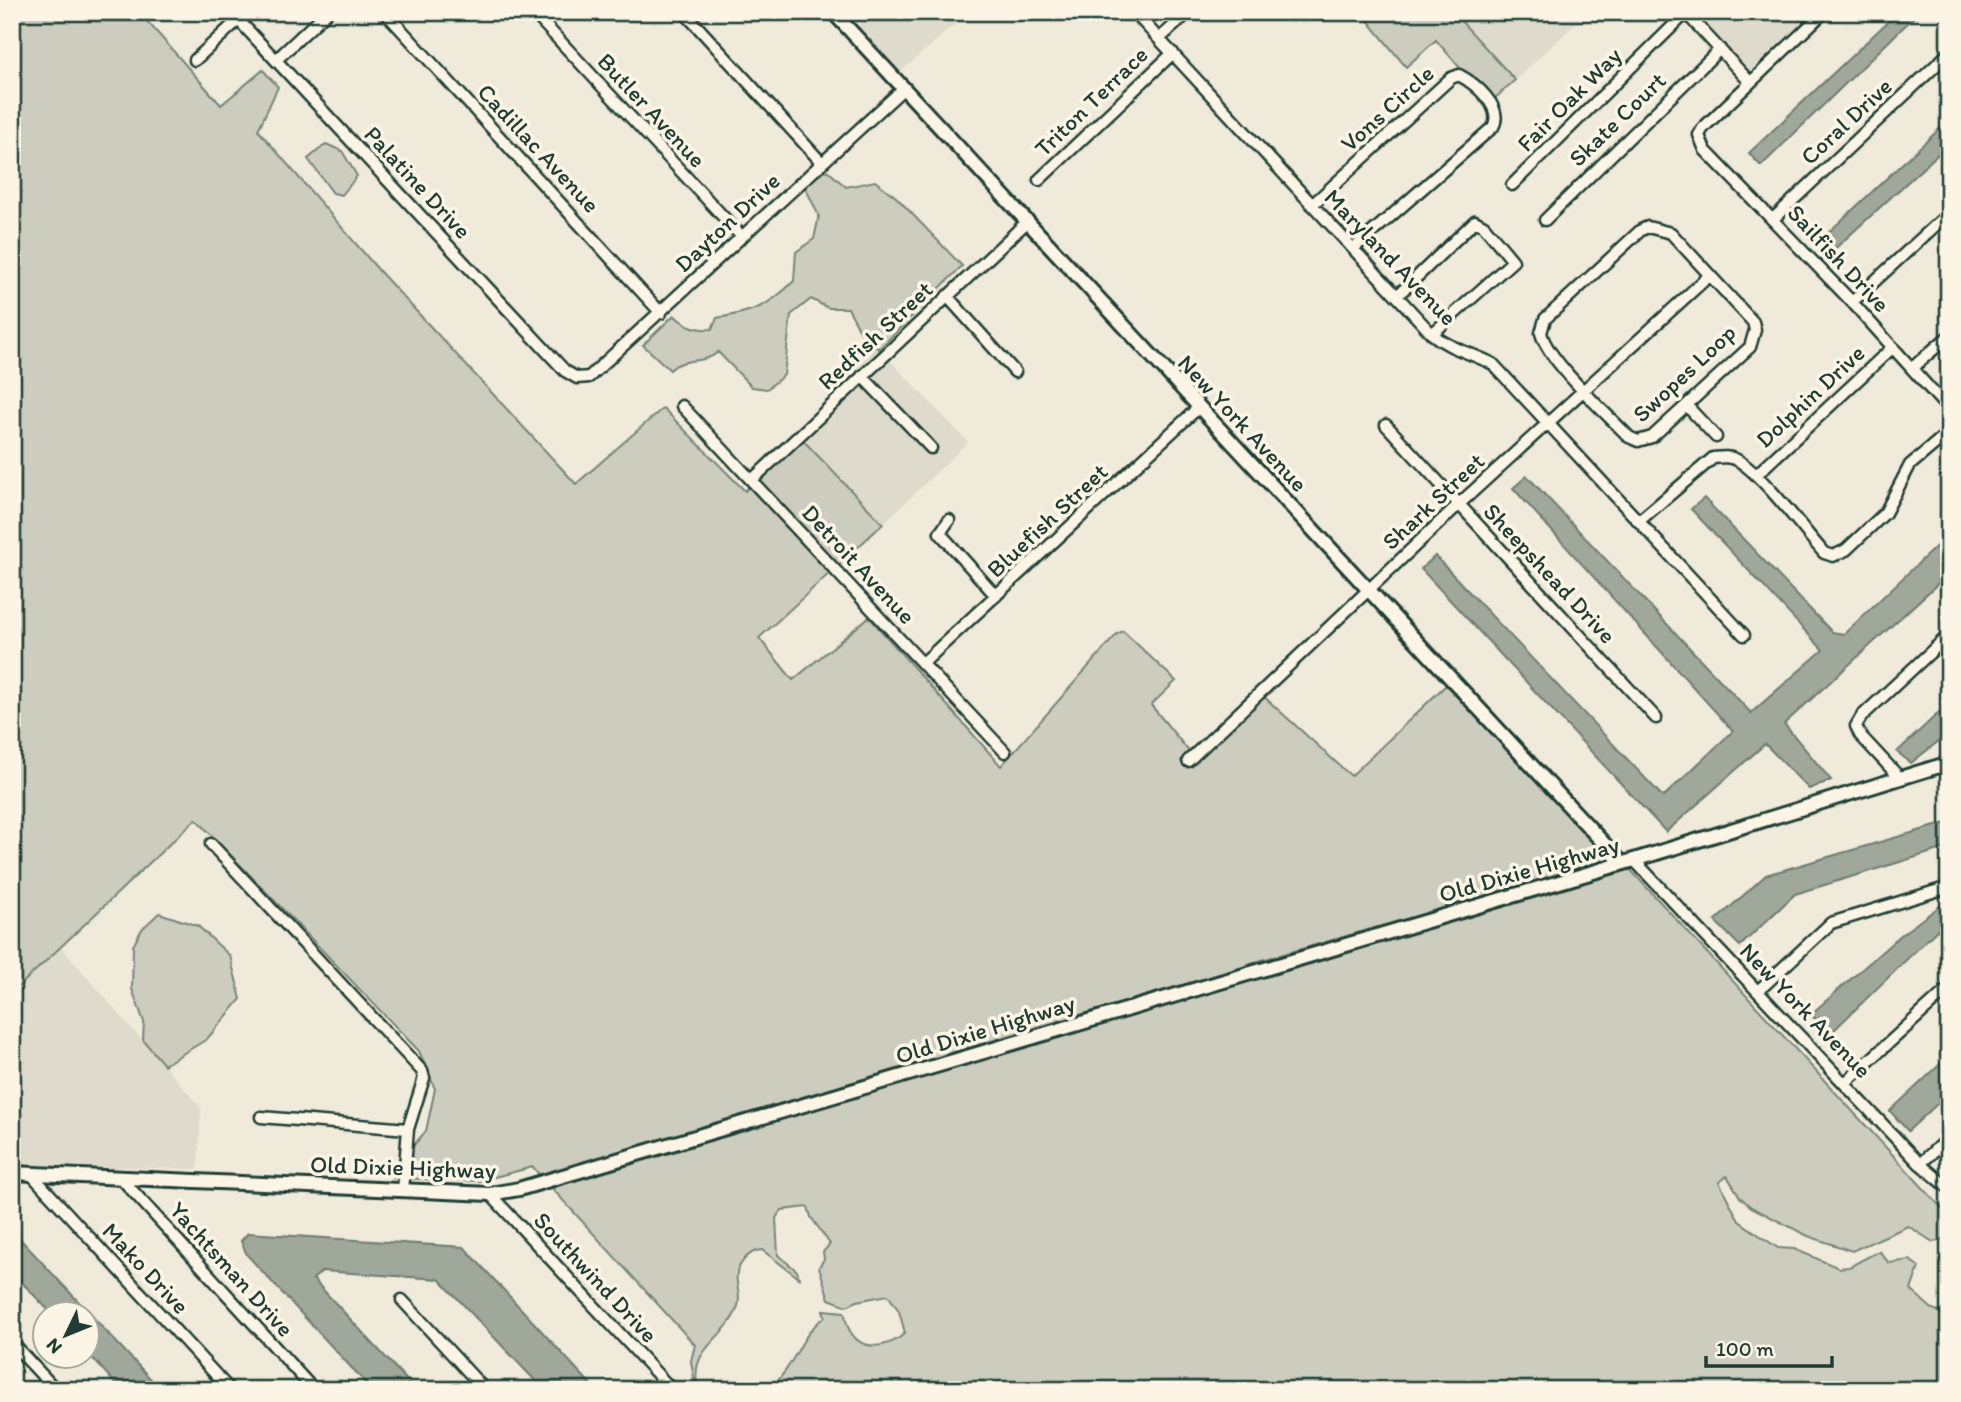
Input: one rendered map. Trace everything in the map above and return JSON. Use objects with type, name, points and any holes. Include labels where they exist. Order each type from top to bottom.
[{"type":"street","points":[[276,60],[327,12]]},
{"type":"street","name":"Cadillac Avenue","points":[[385,12],[661,313]]},
{"type":"street","name":"Butler Avenue","points":[[533,12],[742,237]]},
{"type":"street","points":[[684,12],[822,163]]},
{"type":"street","name":"New York Avenue","points":[[833,12],[1199,407],[1628,861],[1846,1082],[1920,1164],[1942,1186],[1949,1188]]},
{"type":"street","name":"Maryland Avenue","points":[[1135,12],[1432,334],[1449,347],[1475,354],[1493,364],[1744,635]]},
{"type":"street","points":[[1159,39],[1189,12]]},
{"type":"street","points":[[1686,13],[1749,81],[1824,12]]},
{"type":"street","name":"Fair Oak Way","points":[[1512,185],[1686,13]]},
{"type":"street","points":[[195,60],[234,17]]},
{"type":"street","name":"Palatine Drive","points":[[234,17],[565,371],[576,378]]},
{"type":"street","name":"Skate Court","points":[[1545,220],[1720,49]]},
{"type":"street","name":"Triton Terrace","points":[[1039,180],[1173,53]]},
{"type":"street","name":"Coral Drive","points":[[1773,219],[1949,53]]},
{"type":"street","name":"Vons Circle","points":[[1312,205],[1451,78],[1459,75],[1464,78],[1488,101],[1497,113],[1493,127],[1353,249]]},
{"type":"street","name":"Sailfish Drive","points":[[1749,81],[1703,128],[1699,135],[1705,150],[1852,302],[1949,410]]},
{"type":"street","name":"Dayton Drive","points":[[576,378],[589,377],[903,89]]},
{"type":"street","points":[[1852,302],[1949,213]]},
{"type":"street","name":"Redfish Street","points":[[752,480],[1028,221]]},
{"type":"street","points":[[1397,296],[1475,221],[1508,253],[1513,261],[1432,334]]},
{"type":"street","name":"Swopes Loop","points":[[1664,229],[1710,275],[1753,322],[1754,340],[1653,437],[1638,441],[1629,437],[1547,349],[1541,333],[1545,319],[1641,230],[1664,229]]},
{"type":"street","name":"Shark Street","points":[[1188,761],[1458,505],[1549,425],[1710,275]]},
{"type":"street","points":[[947,296],[1016,372]]},
{"type":"street","points":[[1912,368],[1949,336]]},
{"type":"street","name":"Dolphin Drive","points":[[1639,521],[1713,458],[1737,460],[1756,475],[1893,347]]},
{"type":"street","points":[[862,376],[931,448]]},
{"type":"street","name":"Detroit Avenue","points":[[682,405],[1005,752]]},
{"type":"street","points":[[1687,405],[1716,437]]},
{"type":"street","name":"Bluefish Street","points":[[923,663],[1199,407]]},
{"type":"street","name":"Sheepshead Drive","points":[[1386,425],[1656,718]]},
{"type":"street","points":[[1756,475],[1824,553],[1833,556],[1846,550],[1885,513],[1910,465],[1949,432]]},
{"type":"street","points":[[949,520],[940,533],[996,596]]},
{"type":"street","points":[[1899,778],[1860,735],[1856,726],[1863,716],[1949,635]]},
{"type":"street","name":"Old Dixie Highway","points":[[12,1173],[490,1194],[519,1189],[1628,861],[1949,763]]},
{"type":"street","points":[[211,844],[422,1071],[424,1078],[408,1129],[403,1191]]},
{"type":"street","points":[[1758,991],[1831,923],[1949,887]]},
{"type":"street","points":[[1846,1082],[1949,988]]},
{"type":"street","points":[[261,1117],[408,1129]]},
{"type":"street","points":[[1920,1164],[1949,1137]]},
{"type":"street","name":"Mako Drive","points":[[32,1174],[230,1390]]},
{"type":"street","name":"Yachtsman Drive","points":[[120,1177],[314,1390]]},
{"type":"street","name":"Southwind Drive","points":[[490,1194],[672,1390]]},
{"type":"street","points":[[402,1300],[485,1390]]},
{"type":"street","points":[[12,1343],[55,1390]]},
{"type":"shaded area","points":[[12,12],[139,12],[221,105],[263,70],[278,87],[258,130],[381,273],[576,484],[663,408],[745,491],[799,436],[883,524],[759,638],[793,680],[869,617],[1001,766],[1117,634],[1123,631],[1176,681],[1151,705],[1195,759],[1261,694],[1351,776],[1446,685],[1614,860],[1248,964],[1250,968],[542,1178],[533,1167],[479,1181],[393,1178],[399,1162],[426,1131],[435,1089],[419,1051],[196,819],[12,993]]},
{"type":"shaded area","points":[[866,12],[969,12],[898,74],[857,30]]},
{"type":"shaded area","points":[[1361,12],[1467,12],[1460,20],[1515,80],[1490,103],[1436,40],[1406,67]]},
{"type":"shaded area","points":[[1467,12],[1588,12],[1515,80],[1460,19]]},
{"type":"shaded area","points":[[1687,12],[1822,12],[1753,80]]},
{"type":"shaded area","points":[[1898,12],[1919,12],[1761,166],[1749,153]]},
{"type":"shaded area","points":[[1949,120],[1949,144],[1828,255],[1817,243]]},
{"type":"shaded area","points":[[326,144],[342,151],[357,176],[342,195],[333,193],[308,159]]},
{"type":"shaded area","points":[[812,169],[828,171],[846,187],[875,181],[896,197],[962,266],[879,349],[876,346],[871,351],[848,308],[828,308],[811,299],[791,315],[784,375],[767,389],[752,387],[718,352],[707,358],[681,363],[670,370],[643,345],[674,315],[691,326],[712,329],[717,318],[768,303],[794,281],[796,252],[814,239],[819,216],[805,187]]},
{"type":"shaded area","points":[[876,346],[968,442],[883,524],[799,436]]},
{"type":"shaded area","points":[[1527,476],[1751,713],[1823,650],[1691,509],[1704,498],[1832,632],[1844,634],[1949,534],[1949,585],[1943,579],[1784,724],[1831,780],[1809,789],[1765,744],[1666,832],[1421,569],[1435,556],[1663,797],[1733,731],[1513,488]]},
{"type":"shaded area","points":[[1949,703],[1949,733],[1911,763],[1897,752]]},
{"type":"shaded area","points":[[1949,822],[1949,847],[1795,894],[1740,946],[1715,921],[1766,875]]},
{"type":"shaded area","points":[[1627,866],[1949,1216],[1949,1237],[1933,1242],[1908,1226],[1852,1251],[1808,1236],[1751,1207],[1740,1197],[1727,1176],[1719,1182],[1739,1221],[1778,1248],[1794,1249],[1839,1268],[1849,1267],[1879,1251],[1889,1263],[1910,1260],[1919,1267],[1911,1290],[1931,1308],[1949,1317],[1949,1390],[758,1390],[775,1383],[784,1373],[810,1331],[825,1317],[823,1310],[844,1312],[854,1337],[868,1345],[884,1345],[905,1333],[899,1311],[888,1295],[857,1301],[847,1306],[829,1299],[819,1267],[824,1259],[823,1252],[830,1244],[811,1217],[808,1207],[782,1210],[776,1218],[778,1255],[797,1271],[799,1278],[762,1250],[745,1259],[737,1274],[738,1306],[727,1326],[699,1360],[697,1383],[705,1390],[696,1390],[691,1361],[695,1345],[549,1185]]},
{"type":"shaded area","points":[[1940,906],[1949,909],[1949,939],[1938,929],[1829,1035],[1811,1014],[1902,934]]},
{"type":"shaded area","points":[[159,913],[198,926],[230,956],[241,999],[207,1039],[164,1065],[143,1040],[144,1022],[132,989],[133,946],[142,929]]},
{"type":"shaded area","points":[[61,947],[201,1108],[198,1169],[12,1165],[12,993]]},
{"type":"shaded area","points":[[1949,1056],[1949,1093],[1908,1131],[1890,1111]]},
{"type":"shaded area","points":[[12,1213],[21,1240],[77,1300],[39,1300],[12,1272]]},
{"type":"shaded area","points":[[248,1233],[464,1247],[596,1390],[544,1390],[439,1279],[322,1271],[313,1279],[416,1390],[372,1390],[247,1255],[241,1241]]},
{"type":"shaded area","points":[[102,1327],[161,1390],[121,1390],[102,1369]]}]
